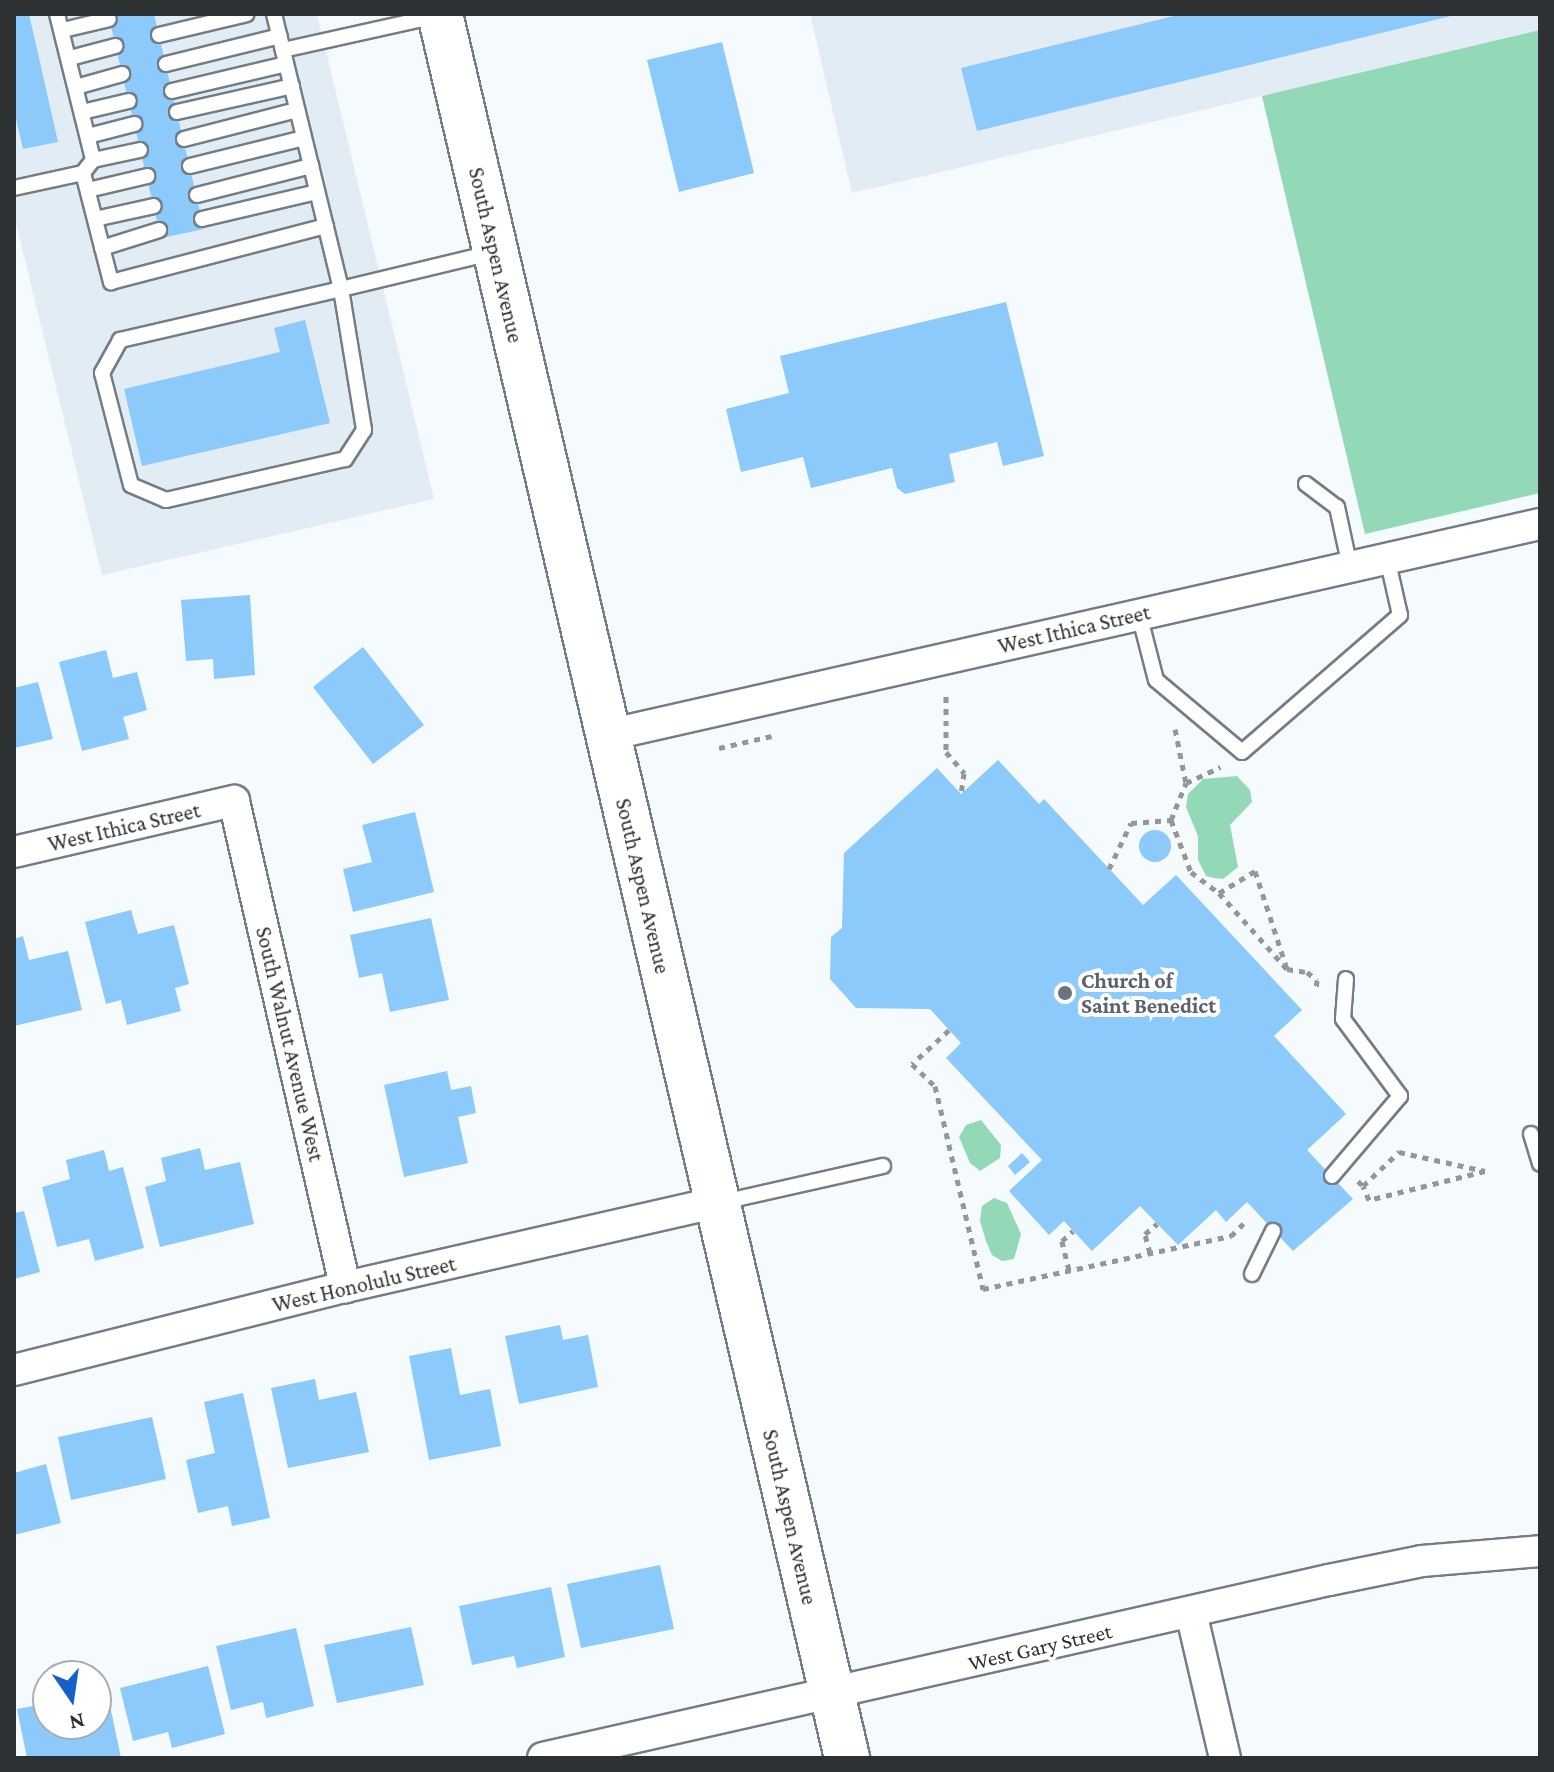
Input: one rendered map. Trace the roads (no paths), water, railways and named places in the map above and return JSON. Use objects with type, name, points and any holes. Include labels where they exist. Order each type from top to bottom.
[{"type":"main road","name":"South Aspen Avenue","points":[[440,15],[847,1758]]},
{"type":"street","name":"West Ithica Street","points":[[608,735],[1540,524]]},
{"type":"street","name":"West Ithica Street","points":[[14,852],[234,801]]},
{"type":"street","name":"South Walnut Avenue West","points":[[234,801],[345,1287]]},
{"type":"street","name":"West Honolulu Street","points":[[14,1370],[345,1287],[716,1203]]},
{"type":"street","name":"West Gary Street","points":[[543,1758],[1422,1561],[1540,1551]]},
{"type":"street","points":[[1191,1612],[1225,1758]]},
{"type":"lane","points":[[57,14],[93,160]]},
{"type":"lane","points":[[159,35],[247,14]]},
{"type":"lane","points":[[274,14],[341,289],[364,430],[345,459],[166,500],[131,485],[102,373],[120,340],[341,289],[495,252]]},
{"type":"lane","points":[[166,64],[283,50],[440,15]]},
{"type":"lane","points":[[63,30],[109,19]]},
{"type":"lane","points":[[70,58],[115,46]]},
{"type":"lane","points":[[172,91],[283,50]]},
{"type":"lane","points":[[76,87],[122,74]]},
{"type":"lane","points":[[177,112],[292,86]]},
{"type":"lane","points":[[82,112],[129,101]]},
{"type":"lane","points":[[184,139],[297,110]]},
{"type":"lane","points":[[88,136],[134,124]]},
{"type":"lane","points":[[190,166],[304,138]]},
{"type":"lane","points":[[14,188],[83,173],[93,160],[140,150]]},
{"type":"lane","points":[[197,195],[311,166]]},
{"type":"lane","points":[[83,173],[111,282],[326,226]]},
{"type":"lane","points":[[88,190],[147,176]]},
{"type":"lane","points":[[202,219],[317,192]]},
{"type":"lane","points":[[95,219],[154,206]]},
{"type":"lane","points":[[102,248],[159,230]]},
{"type":"lane","points":[[1306,484],[1337,507],[1350,567]]},
{"type":"lane","points":[[1139,614],[1156,680],[1242,752],[1400,615],[1387,558]]},
{"type":"lane","points":[[1337,1170],[1400,1096],[1343,1019],[1346,979]]},
{"type":"lane","points":[[1531,1134],[1540,1164]]},
{"type":"lane","points":[[716,1203],[883,1166]]},
{"type":"lane","points":[[1252,1274],[1273,1231]]},
{"type":"place","name":"Church of Saint Benedict","points":[[1065,993]]}]
